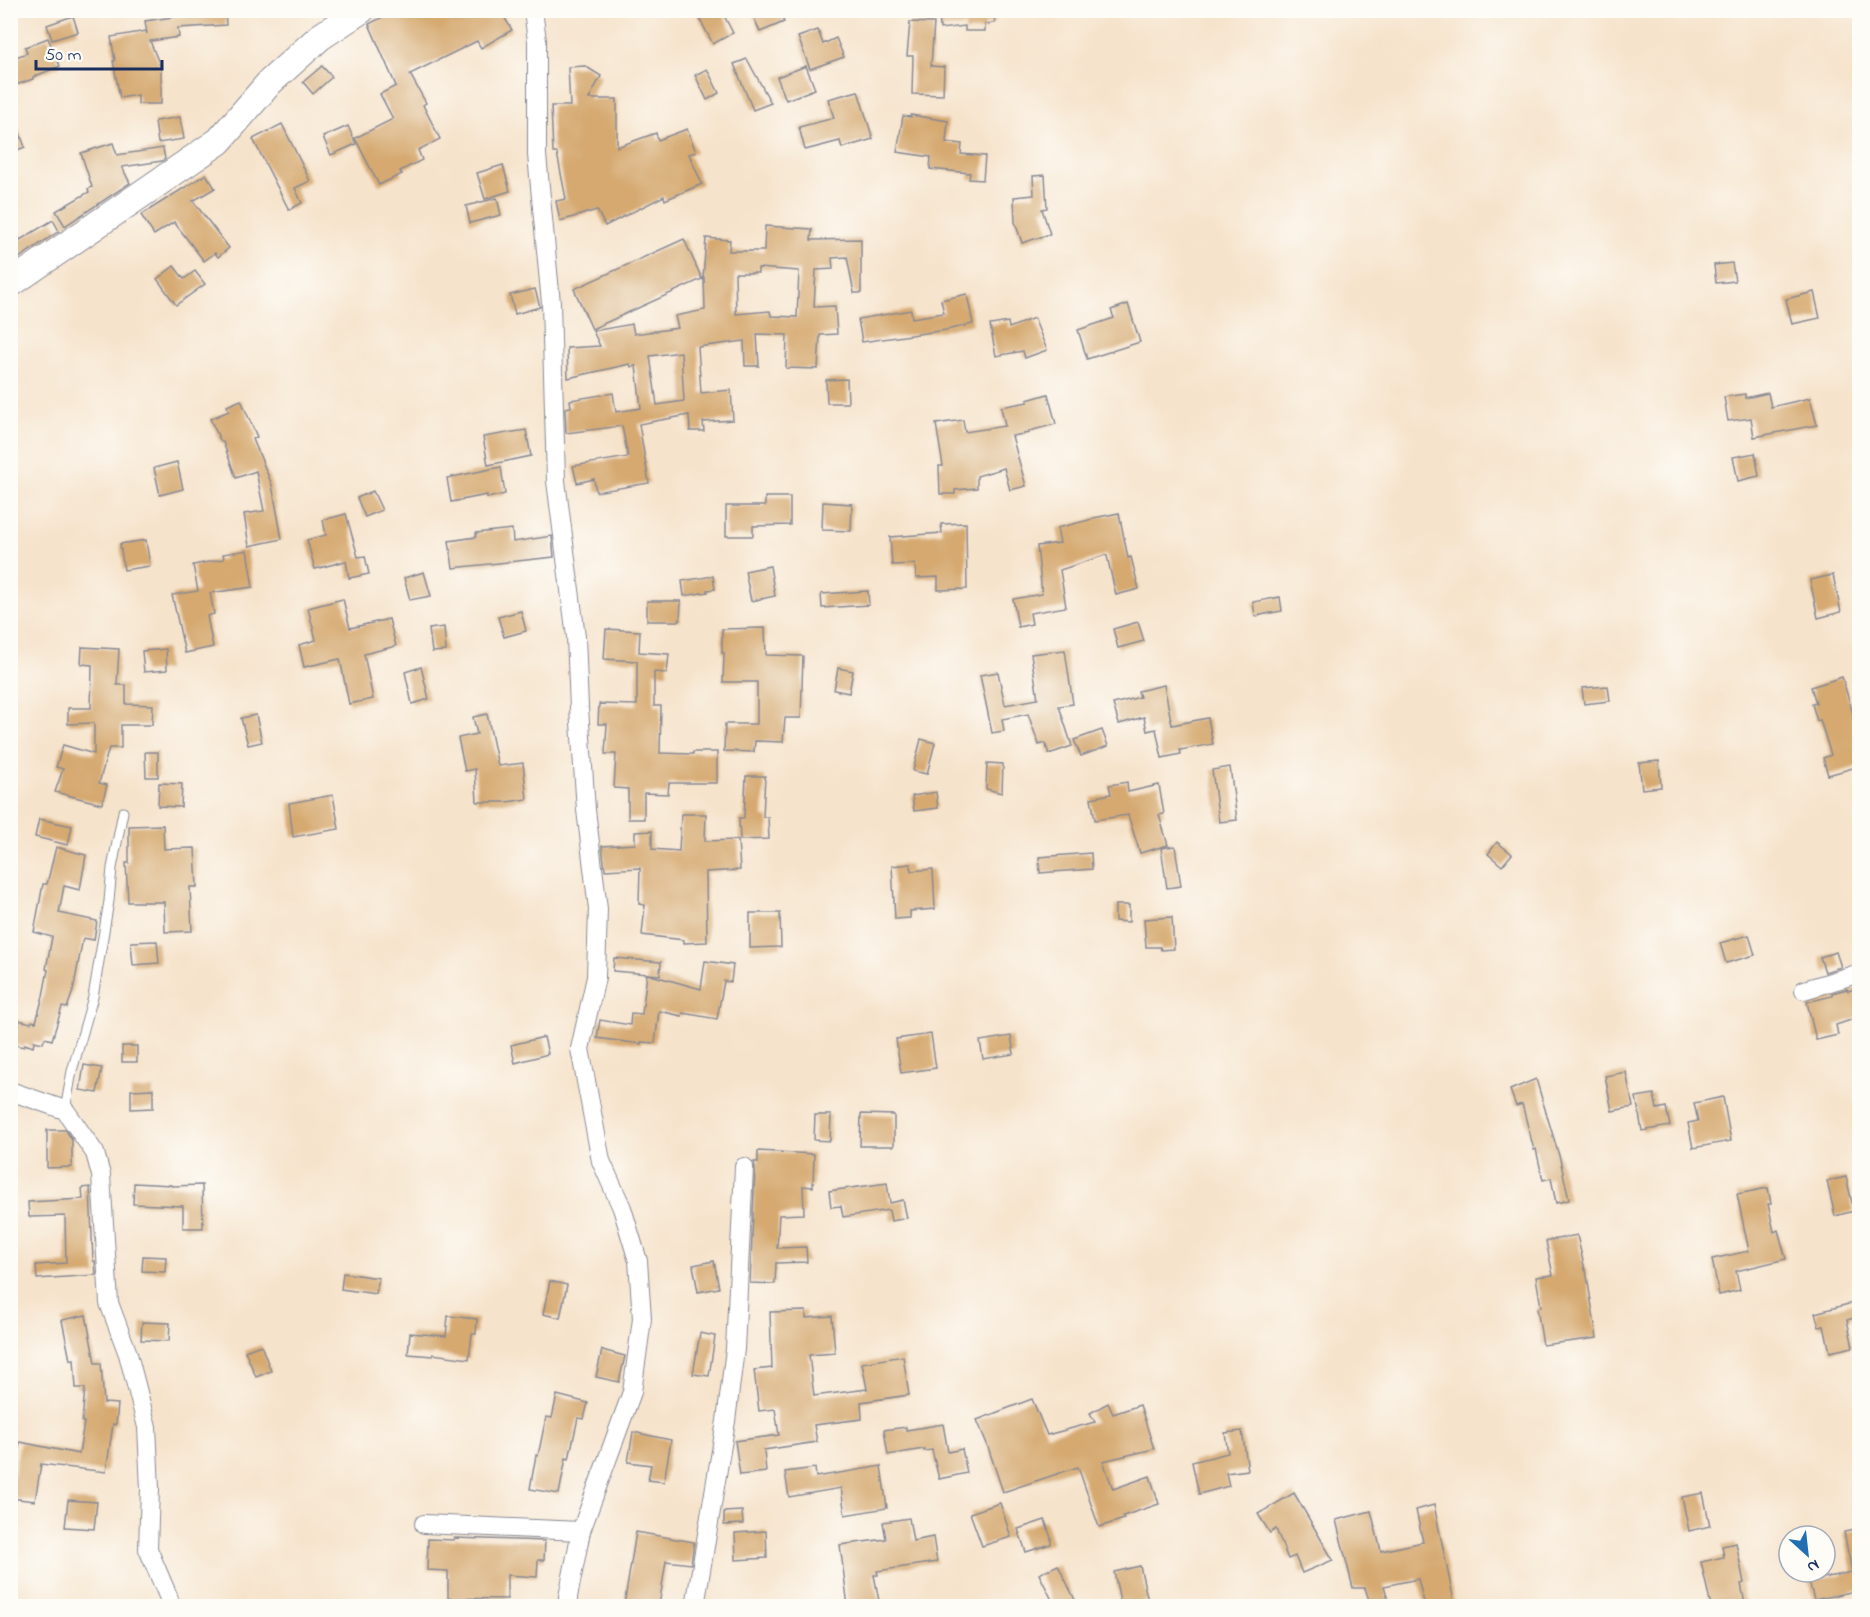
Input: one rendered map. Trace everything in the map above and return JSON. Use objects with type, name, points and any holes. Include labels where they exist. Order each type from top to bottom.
[{"type":"main road","points":[[10,284],[219,141],[270,82],[320,37],[361,10]]},
{"type":"street","points":[[533,10],[537,41],[537,155],[551,303],[556,482],[576,637],[586,810],[598,909],[596,977],[580,1049],[600,1161],[622,1208],[638,1261],[642,1320],[632,1392],[581,1532],[568,1606]]},
{"type":"street","points":[[1804,990],[1860,972]]},
{"type":"street","points":[[10,1090],[65,1110],[95,1153],[101,1175],[109,1303],[128,1354],[147,1427],[150,1489],[148,1549],[171,1606]]},
{"type":"street","points":[[694,1606],[726,1421],[735,1349],[744,1167]]},
{"type":"street","points":[[424,1524],[581,1532]]},
{"type":"lane","points":[[65,1110],[72,1071],[93,997],[109,901],[112,868],[123,812]]},
{"type":"building","points":[[194,10],[225,10],[226,25],[178,28],[179,37],[150,41],[161,68],[161,104],[138,104],[138,95],[120,98],[111,37],[146,31],[147,34],[145,21],[194,14]]},
{"type":"building","points":[[396,10],[500,10],[512,30],[481,48],[477,41],[410,74],[426,103],[423,105],[440,139],[418,150],[422,160],[400,171],[402,174],[379,185],[355,138],[393,119],[380,94],[396,86],[369,24]]},
{"type":"building","points":[[695,10],[721,10],[733,33],[713,44]]},
{"type":"building","points":[[751,10],[779,10],[784,22],[760,32]]},
{"type":"building","points":[[939,10],[958,10],[958,14],[994,14],[995,23],[985,24],[985,31],[965,31],[965,26],[940,29]]},
{"type":"building","points":[[73,16],[78,32],[52,40],[47,25]]},
{"type":"building","points":[[910,22],[934,23],[931,66],[944,67],[943,95],[912,94],[913,56],[907,56]]},
{"type":"building","points":[[818,30],[823,44],[836,38],[844,57],[810,69],[798,37]]},
{"type":"building","points":[[48,38],[60,66],[16,85],[10,59],[27,53],[25,47]]},
{"type":"building","points":[[747,59],[771,103],[753,110],[734,64]]},
{"type":"building","points":[[322,66],[332,77],[313,94],[303,82]]},
{"type":"building","points":[[585,66],[601,76],[589,99],[617,99],[617,147],[656,133],[658,140],[687,129],[696,152],[689,154],[702,184],[665,200],[664,196],[605,226],[597,210],[560,221],[556,201],[566,199],[557,153],[553,153],[551,106],[570,106],[568,67]]},
{"type":"building","points":[[806,66],[815,89],[786,100],[777,77]]},
{"type":"building","points":[[707,69],[719,93],[707,100],[695,75]]},
{"type":"building","points":[[858,91],[873,139],[842,148],[840,141],[805,150],[799,127],[834,118],[828,99]]},
{"type":"building","points":[[12,111],[25,147],[10,153],[10,112]]},
{"type":"building","points":[[911,115],[948,121],[946,142],[962,144],[961,154],[985,156],[983,180],[969,179],[970,173],[930,169],[931,157],[897,152],[903,116],[911,117]]},
{"type":"building","points":[[180,117],[184,139],[158,143],[155,121]]},
{"type":"building","points":[[282,124],[310,181],[295,188],[302,203],[289,210],[253,139]]},
{"type":"building","points":[[348,126],[356,144],[331,155],[323,137]]},
{"type":"building","points":[[113,143],[117,155],[163,148],[165,159],[122,167],[130,183],[65,226],[56,211],[89,192],[88,189],[92,187],[81,153]]},
{"type":"building","points":[[503,165],[510,191],[485,199],[477,173]]},
{"type":"building","points":[[206,174],[215,188],[193,201],[229,248],[218,257],[215,253],[204,261],[174,222],[154,235],[141,215]]},
{"type":"building","points":[[1045,175],[1047,208],[1042,209],[1050,234],[1022,243],[1015,222],[1014,197],[1034,195],[1033,176]]},
{"type":"building","points":[[497,198],[501,215],[470,223],[466,206]]},
{"type":"building","points":[[53,220],[59,231],[10,264],[10,225],[20,240]]},
{"type":"building","points":[[765,226],[812,229],[811,240],[861,239],[861,293],[854,293],[847,257],[832,258],[833,269],[816,270],[814,307],[835,306],[837,334],[820,335],[818,369],[786,368],[787,335],[757,334],[759,366],[745,366],[744,341],[698,347],[701,393],[731,390],[733,420],[703,422],[704,431],[690,431],[689,415],[639,424],[649,483],[596,492],[594,479],[577,483],[573,466],[628,457],[622,426],[566,433],[565,408],[571,407],[570,400],[613,393],[616,412],[641,408],[636,366],[631,367],[630,364],[568,378],[567,348],[600,346],[593,331],[632,324],[634,334],[678,328],[675,316],[705,310],[703,279],[706,238],[730,240],[729,251],[764,251]],"holes":[[[758,268],[799,271],[797,317],[771,316],[770,311],[736,314],[735,273],[758,273]],[[681,352],[684,401],[657,405],[650,356]]]},
{"type":"building","points":[[684,239],[702,279],[592,329],[574,289]]},
{"type":"building","points":[[1732,263],[1735,281],[1716,283],[1714,265]]},
{"type":"building","points":[[174,266],[184,279],[195,271],[205,284],[176,305],[157,279]]},
{"type":"building","points":[[535,289],[540,307],[515,314],[510,295]]},
{"type":"building","points":[[1814,292],[1820,318],[1792,324],[1786,299]]},
{"type":"building","points":[[967,294],[973,324],[862,342],[858,319],[911,310],[912,318],[944,313],[941,300]]},
{"type":"building","points":[[1128,304],[1140,342],[1087,359],[1078,330],[1114,318],[1111,310]]},
{"type":"building","points":[[1034,318],[1047,350],[1025,358],[1023,351],[996,356],[990,325],[1008,322],[1009,328]]},
{"type":"building","points":[[847,379],[848,403],[827,403],[826,380]]},
{"type":"building","points":[[1768,393],[1771,407],[1810,398],[1817,425],[1754,437],[1751,418],[1728,421],[1724,397],[1745,394],[1745,398]]},
{"type":"building","points":[[1048,394],[1056,424],[1012,436],[1026,486],[1010,490],[1004,468],[977,476],[977,488],[955,490],[955,494],[940,494],[939,466],[943,466],[936,424],[963,420],[965,432],[1005,426],[1001,407],[1028,402],[1027,400]]},
{"type":"building","points":[[241,400],[257,437],[253,439],[272,485],[282,539],[249,546],[244,514],[264,511],[256,471],[236,478],[223,442],[210,419],[229,411],[227,406]]},
{"type":"building","points":[[526,430],[531,456],[488,465],[483,437]]},
{"type":"building","points":[[1755,453],[1759,476],[1738,481],[1733,457]]},
{"type":"building","points":[[177,462],[183,489],[160,495],[154,468]]},
{"type":"building","points":[[501,467],[505,494],[451,502],[447,478]]},
{"type":"building","points":[[373,491],[382,510],[365,517],[357,498]]},
{"type":"building","points":[[765,497],[790,497],[790,525],[753,526],[753,536],[726,536],[726,506],[765,506]]},
{"type":"building","points":[[823,502],[852,504],[851,531],[822,530]]},
{"type":"building","points":[[1119,513],[1128,558],[1131,557],[1139,589],[1116,595],[1105,555],[1060,570],[1066,607],[1030,613],[1032,624],[1018,627],[1013,599],[1042,594],[1037,546],[1060,543],[1057,528]]},
{"type":"building","points":[[346,514],[358,557],[365,556],[369,574],[349,578],[346,561],[315,569],[307,540],[326,535],[323,520]]},
{"type":"building","points":[[966,523],[967,589],[938,590],[938,577],[916,578],[915,564],[892,565],[890,537],[942,533],[941,524]]},
{"type":"building","points":[[512,529],[513,542],[552,536],[554,557],[453,568],[449,541],[476,537],[476,533]]},
{"type":"building","points":[[146,540],[150,566],[124,570],[120,544]]},
{"type":"building","points":[[247,550],[253,587],[210,593],[214,614],[207,616],[213,647],[185,653],[172,595],[198,591],[193,565],[224,559],[223,554]]},
{"type":"building","points":[[770,566],[775,596],[751,601],[745,571]]},
{"type":"building","points":[[424,572],[431,596],[410,600],[404,578]]},
{"type":"building","points":[[1833,575],[1841,612],[1818,618],[1810,580]]},
{"type":"building","points":[[713,576],[715,589],[684,596],[682,581]]},
{"type":"building","points":[[868,591],[869,605],[822,608],[821,594]]},
{"type":"building","points":[[1280,597],[1282,611],[1255,616],[1253,602]]},
{"type":"building","points":[[343,599],[350,628],[389,619],[396,646],[364,654],[373,699],[349,704],[340,659],[304,667],[299,645],[316,640],[308,608]]},
{"type":"building","points":[[647,601],[681,601],[680,621],[647,621]]},
{"type":"building","points":[[521,611],[526,631],[504,637],[498,617]]},
{"type":"building","points":[[1138,622],[1144,641],[1118,648],[1113,629]]},
{"type":"building","points":[[444,627],[446,651],[432,652],[429,629]]},
{"type":"building","points":[[765,628],[766,655],[803,656],[801,718],[785,718],[783,742],[755,741],[754,752],[724,751],[725,724],[757,724],[757,682],[723,682],[722,629]]},
{"type":"building","points":[[606,629],[640,631],[639,652],[669,654],[667,673],[654,672],[654,706],[661,706],[660,753],[717,752],[717,783],[669,783],[668,794],[644,793],[644,819],[628,819],[628,789],[614,788],[616,754],[605,754],[607,724],[598,724],[599,704],[637,705],[637,661],[604,659]]},
{"type":"building","points":[[82,647],[119,649],[117,685],[126,685],[126,704],[153,705],[152,725],[121,725],[121,748],[109,748],[99,783],[107,785],[102,804],[55,792],[63,769],[56,767],[63,745],[94,754],[94,723],[68,724],[68,708],[91,708],[92,665],[81,664]]},
{"type":"building","points":[[166,649],[167,670],[144,672],[142,651]]},
{"type":"building","points":[[1065,650],[1073,704],[1059,706],[1072,746],[1049,754],[1045,743],[1039,745],[1028,714],[1002,719],[1004,731],[992,733],[980,675],[998,672],[1005,705],[1038,699],[1031,654]]},
{"type":"building","points":[[421,667],[429,699],[412,704],[405,672]]},
{"type":"building","points":[[838,668],[853,671],[849,693],[834,690]]},
{"type":"building","points":[[1842,677],[1860,737],[1860,766],[1828,775],[1823,758],[1831,755],[1820,720],[1817,721],[1812,704],[1816,703],[1811,687]]},
{"type":"building","points":[[1164,685],[1172,725],[1208,718],[1213,744],[1180,750],[1181,754],[1162,758],[1156,729],[1147,731],[1144,717],[1119,724],[1113,704],[1140,697],[1138,691]]},
{"type":"building","points":[[1608,686],[1610,701],[1584,704],[1582,688]]},
{"type":"building","points":[[487,714],[498,766],[523,763],[527,799],[477,802],[475,769],[465,771],[458,738],[477,734],[473,717]]},
{"type":"building","points":[[256,715],[262,742],[248,745],[241,718]]},
{"type":"building","points":[[1102,730],[1108,746],[1081,756],[1074,740]]},
{"type":"building","points":[[921,739],[935,743],[927,774],[913,771]]},
{"type":"building","points":[[145,752],[158,752],[158,777],[146,777]]},
{"type":"building","points":[[1659,761],[1661,787],[1642,789],[1639,763]]},
{"type":"building","points":[[987,763],[1003,764],[1002,793],[986,789]]},
{"type":"building","points":[[1230,767],[1237,820],[1219,822],[1212,770]]},
{"type":"building","points":[[746,776],[765,776],[763,817],[768,817],[769,839],[740,840],[739,818],[744,818]]},
{"type":"building","points":[[1127,782],[1128,792],[1159,785],[1164,814],[1159,815],[1168,845],[1140,853],[1128,815],[1095,820],[1091,798],[1111,794],[1109,785]]},
{"type":"building","points":[[159,783],[182,784],[181,807],[158,806]]},
{"type":"building","points":[[936,792],[938,808],[914,811],[912,796]]},
{"type":"building","points":[[333,795],[339,829],[293,837],[289,803]]},
{"type":"building","points":[[681,814],[706,814],[705,841],[738,840],[740,870],[706,872],[707,942],[684,943],[684,940],[642,935],[645,905],[639,904],[640,868],[605,870],[602,846],[635,844],[635,832],[652,831],[652,849],[679,851]]},
{"type":"building","points":[[39,819],[72,826],[68,845],[35,837]]},
{"type":"building","points":[[163,825],[164,849],[195,848],[197,887],[190,887],[192,931],[165,932],[164,902],[128,902],[126,863],[129,863],[129,826]]},
{"type":"building","points":[[1497,842],[1512,854],[1502,866],[1488,854]]},
{"type":"building","points":[[1175,846],[1181,886],[1167,888],[1161,848]]},
{"type":"building","points":[[56,847],[86,855],[80,890],[64,886],[59,913],[97,921],[94,940],[83,938],[73,991],[67,1008],[62,1007],[52,1040],[45,1038],[43,1043],[34,1041],[33,1047],[25,1044],[24,1047],[10,1044],[10,1018],[36,1022],[43,996],[52,937],[34,932],[43,884],[47,884]]},
{"type":"building","points":[[1091,853],[1092,869],[1040,873],[1039,857]]},
{"type":"building","points":[[910,864],[911,871],[933,869],[935,909],[910,911],[910,918],[895,919],[892,866]]},
{"type":"building","points":[[1115,905],[1129,905],[1129,922],[1115,921]]},
{"type":"building","points":[[750,913],[780,913],[781,947],[750,948]]},
{"type":"building","points":[[1172,917],[1174,949],[1161,950],[1160,947],[1146,947],[1144,919]]},
{"type":"building","points":[[1749,935],[1755,955],[1726,963],[1720,943]]},
{"type":"building","points":[[157,941],[159,963],[133,965],[131,942]]},
{"type":"building","points":[[1836,952],[1841,967],[1825,972],[1820,957]]},
{"type":"building","points":[[614,958],[661,962],[660,975],[613,971]]},
{"type":"building","points":[[705,961],[733,965],[731,982],[724,981],[717,1019],[683,1013],[682,1016],[659,1011],[655,1043],[641,1042],[641,1044],[597,1038],[600,1020],[630,1025],[631,1013],[642,1014],[647,974],[701,989]]},
{"type":"building","points":[[1860,988],[1860,1017],[1836,1025],[1838,1035],[1816,1040],[1807,1002],[1832,996],[1832,993],[1847,989],[1848,991]]},
{"type":"building","points":[[931,1034],[936,1068],[901,1073],[896,1039]]},
{"type":"building","points":[[1011,1036],[1014,1054],[983,1059],[980,1041]]},
{"type":"building","points":[[544,1037],[548,1054],[515,1063],[511,1045]]},
{"type":"building","points":[[122,1046],[137,1046],[137,1062],[122,1062]]},
{"type":"building","points":[[84,1065],[102,1068],[97,1093],[80,1090]]},
{"type":"building","points":[[1626,1072],[1633,1107],[1612,1111],[1605,1076]]},
{"type":"building","points":[[1536,1079],[1560,1159],[1569,1200],[1556,1203],[1551,1178],[1543,1180],[1522,1104],[1516,1106],[1510,1090]]},
{"type":"building","points":[[153,1089],[153,1108],[131,1109],[131,1090]]},
{"type":"building","points":[[1654,1094],[1657,1109],[1666,1107],[1670,1126],[1642,1131],[1636,1097]]},
{"type":"building","points":[[1723,1097],[1731,1141],[1693,1148],[1688,1123],[1698,1121],[1694,1103]]},
{"type":"building","points":[[861,1114],[894,1115],[894,1146],[860,1146]]},
{"type":"building","points":[[815,1115],[831,1115],[830,1141],[814,1140]]},
{"type":"building","points":[[47,1130],[66,1130],[72,1140],[72,1167],[47,1168]]},
{"type":"building","points":[[758,1151],[814,1154],[813,1187],[803,1186],[804,1214],[779,1215],[777,1248],[806,1247],[807,1262],[776,1263],[775,1284],[750,1283],[754,1162],[758,1162]]},
{"type":"building","points":[[1846,1177],[1854,1211],[1835,1216],[1827,1181]]},
{"type":"building","points":[[134,1183],[171,1186],[202,1185],[203,1228],[183,1228],[183,1206],[133,1204]]},
{"type":"building","points":[[887,1183],[890,1203],[903,1200],[907,1218],[891,1221],[889,1210],[843,1217],[841,1206],[831,1207],[829,1191]]},
{"type":"building","points":[[90,1187],[93,1261],[95,1261],[96,1275],[37,1279],[36,1265],[66,1263],[65,1216],[29,1217],[28,1202],[83,1199],[82,1188]]},
{"type":"building","points":[[1768,1188],[1771,1204],[1768,1204],[1774,1232],[1778,1230],[1786,1259],[1736,1271],[1740,1290],[1719,1295],[1712,1259],[1749,1251],[1737,1194]]},
{"type":"building","points":[[1577,1235],[1586,1270],[1597,1338],[1543,1345],[1537,1308],[1541,1307],[1536,1277],[1553,1275],[1546,1241]]},
{"type":"building","points":[[143,1256],[166,1257],[165,1272],[142,1271]]},
{"type":"building","points":[[714,1261],[719,1288],[698,1292],[693,1265]]},
{"type":"building","points":[[343,1273],[379,1278],[376,1294],[341,1289]]},
{"type":"building","points":[[550,1281],[567,1285],[560,1318],[543,1314]]},
{"type":"building","points":[[1856,1302],[1860,1316],[1847,1320],[1853,1347],[1830,1352],[1824,1326],[1819,1327],[1815,1313]]},
{"type":"building","points":[[806,1311],[806,1318],[832,1316],[835,1353],[809,1355],[814,1396],[867,1389],[862,1363],[903,1356],[909,1395],[861,1402],[862,1419],[814,1425],[817,1442],[764,1450],[766,1472],[740,1475],[735,1441],[779,1435],[775,1409],[759,1411],[754,1370],[772,1368],[770,1312]]},
{"type":"building","points":[[86,1315],[95,1363],[101,1363],[104,1403],[118,1404],[106,1472],[41,1464],[35,1501],[10,1498],[10,1478],[13,1478],[20,1442],[79,1454],[84,1422],[82,1422],[85,1388],[76,1388],[74,1359],[70,1360],[62,1320]]},
{"type":"building","points":[[448,1316],[477,1319],[476,1334],[472,1334],[469,1359],[433,1354],[433,1356],[408,1354],[410,1333],[446,1336]]},
{"type":"building","points":[[142,1322],[170,1323],[169,1341],[141,1340]]},
{"type":"building","points":[[700,1333],[715,1336],[709,1376],[693,1374]]},
{"type":"building","points":[[261,1345],[271,1371],[256,1377],[245,1351]]},
{"type":"building","points":[[602,1350],[625,1356],[619,1382],[596,1377]]},
{"type":"building","points":[[557,1395],[588,1403],[584,1419],[578,1418],[569,1459],[566,1458],[559,1494],[530,1489],[546,1417],[552,1418]]},
{"type":"building","points":[[1032,1399],[1047,1435],[1095,1422],[1090,1413],[1108,1403],[1113,1414],[1140,1405],[1154,1449],[1103,1461],[1113,1489],[1150,1476],[1159,1504],[1099,1527],[1078,1467],[1003,1492],[977,1420]]},
{"type":"building","points":[[943,1424],[948,1452],[962,1449],[967,1473],[939,1479],[932,1450],[924,1451],[924,1449],[888,1455],[884,1430],[906,1427],[906,1430]]},
{"type":"building","points":[[1242,1431],[1248,1470],[1226,1473],[1229,1486],[1199,1494],[1192,1462],[1228,1453],[1225,1433]]},
{"type":"building","points":[[633,1432],[671,1440],[664,1482],[648,1480],[651,1465],[628,1462]]},
{"type":"building","points":[[881,1466],[887,1508],[845,1515],[841,1488],[789,1497],[785,1472],[815,1468],[816,1477]]},
{"type":"building","points":[[1294,1493],[1333,1560],[1302,1573],[1295,1556],[1288,1559],[1276,1529],[1270,1533],[1258,1514]]},
{"type":"building","points":[[1703,1493],[1710,1526],[1689,1531],[1682,1497]]},
{"type":"building","points":[[68,1500],[97,1502],[94,1529],[65,1527]]},
{"type":"building","points":[[1000,1503],[1011,1537],[982,1546],[970,1513]]},
{"type":"building","points":[[1434,1505],[1455,1606],[1425,1606],[1418,1579],[1384,1586],[1390,1606],[1371,1606],[1365,1588],[1353,1588],[1336,1520],[1371,1511],[1381,1551],[1423,1542],[1416,1510]]},
{"type":"building","points":[[742,1511],[743,1524],[724,1525],[724,1512]]},
{"type":"building","points":[[909,1518],[913,1541],[933,1537],[937,1562],[877,1571],[878,1575],[874,1575],[880,1606],[848,1606],[840,1545],[886,1539],[883,1522]]},
{"type":"building","points":[[1045,1520],[1051,1544],[1026,1552],[1018,1529]]},
{"type":"building","points":[[1860,1529],[1860,1590],[1814,1600],[1810,1584],[1837,1584],[1837,1575],[1852,1572],[1844,1532]]},
{"type":"building","points":[[766,1531],[767,1558],[736,1560],[735,1533]]},
{"type":"building","points":[[636,1532],[694,1542],[691,1564],[666,1561],[659,1606],[624,1606]]},
{"type":"building","points":[[454,1538],[545,1541],[544,1560],[538,1560],[537,1577],[507,1575],[507,1599],[448,1598],[448,1571],[427,1570],[428,1539],[454,1540]]},
{"type":"building","points":[[1736,1543],[1744,1583],[1741,1584],[1745,1604],[1711,1606],[1701,1562],[1724,1557],[1722,1546]]},
{"type":"building","points":[[1058,1565],[1078,1606],[1055,1606],[1039,1574]]},
{"type":"building","points":[[1140,1566],[1148,1601],[1121,1606],[1114,1572]]}]
